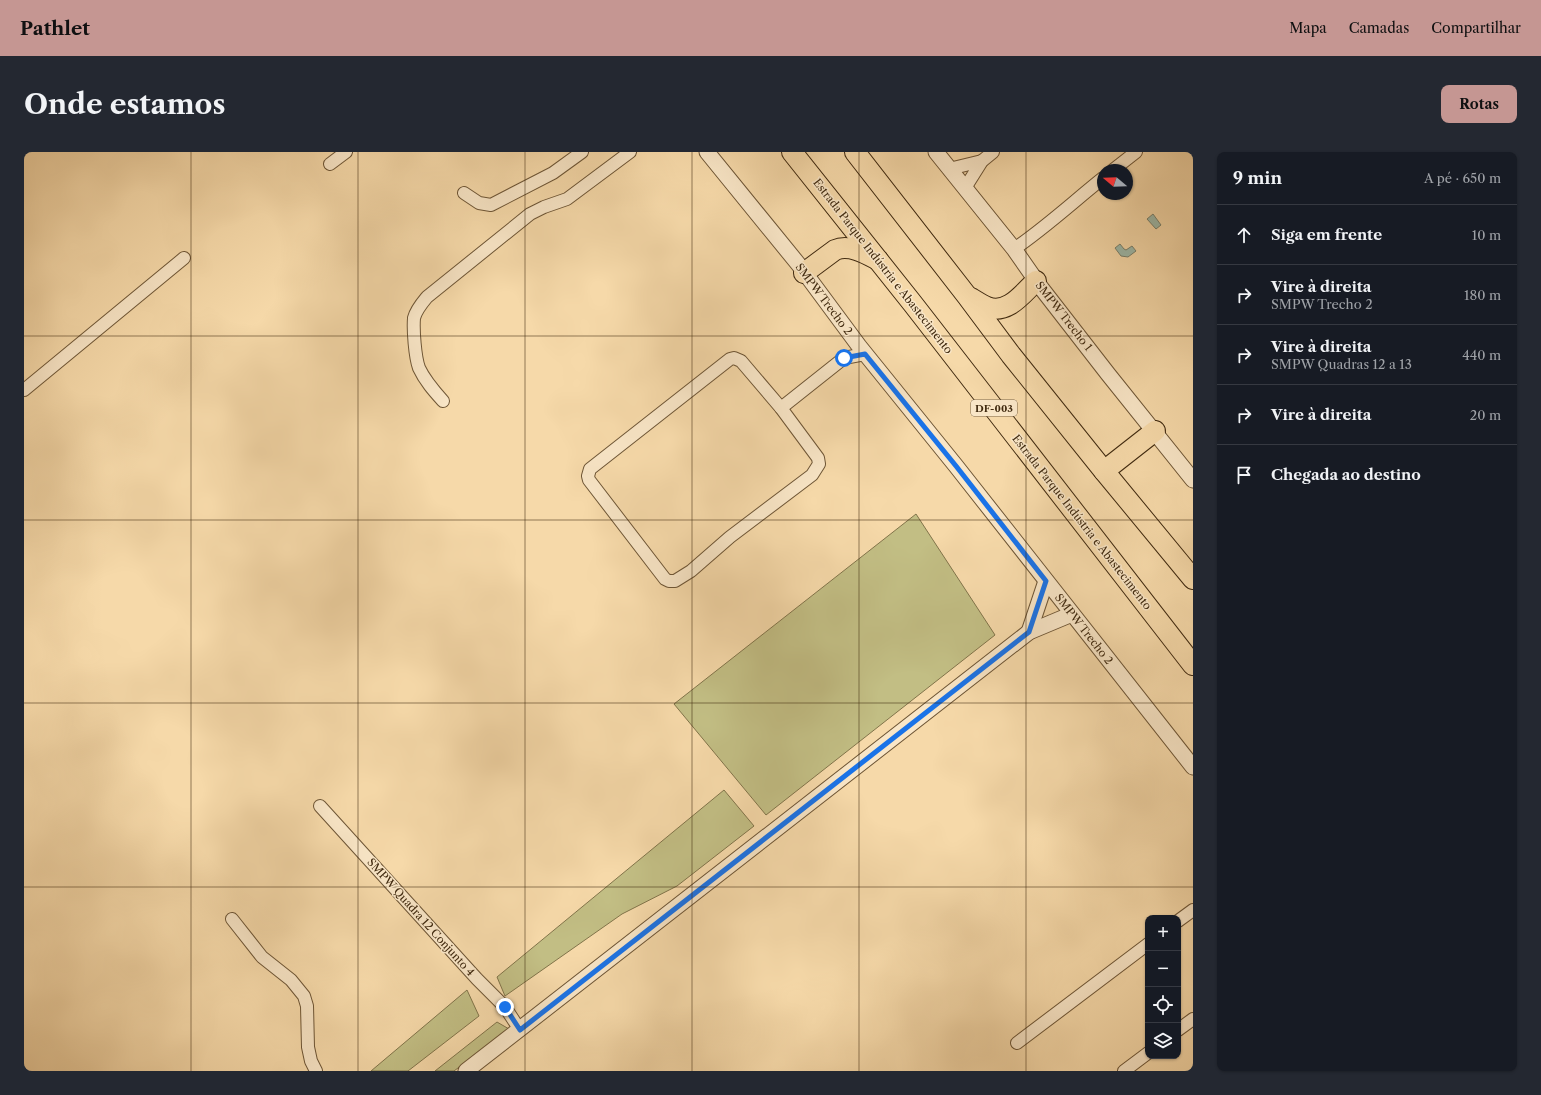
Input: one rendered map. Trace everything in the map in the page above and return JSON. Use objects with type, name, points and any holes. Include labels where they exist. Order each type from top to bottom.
[{"type":"highway","name":"Estrada Parque Indústria e Abastecimento","points":[[792,152],[879,260],[1193,665]]},
{"type":"highway","points":[[855,152],[1011,355],[1193,579]]},
{"type":"highway","points":[[801,269],[835,240],[837,234],[833,204]]},
{"type":"highway","points":[[801,269],[841,248],[855,250],[879,260]]},
{"type":"highway","points":[[967,296],[986,307],[1000,309],[1012,304],[1039,285]]},
{"type":"highway","points":[[1011,355],[1008,319],[1039,285]]},
{"type":"highway","points":[[1104,471],[1154,432]]},
{"type":"street","points":[[330,164],[346,152]]},
{"type":"street","points":[[464,193],[479,203],[491,205],[553,173],[582,152]]},
{"type":"street","points":[[443,401],[430,386],[419,368],[416,353],[414,318],[427,297],[530,214],[544,207],[568,199],[630,152]]},
{"type":"street","name":"SMPW Trecho 2","points":[[708,152],[801,269],[865,354],[956,466],[1193,767]]},
{"type":"street","name":"SMPW Trecho 1","points":[[936,152],[1193,480]]},
{"type":"street","points":[[965,188],[982,161],[993,152]]},
{"type":"street","points":[[1121,164],[1136,152]]},
{"type":"street","points":[[949,169],[982,161]]},
{"type":"street","points":[[1014,250],[1037,234],[1069,205],[1097,183]]},
{"type":"street","points":[[24,390],[184,258]]},
{"type":"street","points":[[781,408],[844,358],[854,339]]},
{"type":"street","points":[[844,358],[865,354]]},
{"type":"street","points":[[730,359],[738,359],[741,361],[781,408],[818,458],[819,464],[817,469],[812,475],[730,537],[691,571],[675,580],[667,580],[589,480],[588,476],[590,468],[730,359]]},
{"type":"street","points":[[1029,632],[1046,581]]},
{"type":"street","points":[[466,1071],[1029,632],[1072,614]]},
{"type":"street","name":"SMPW Quadra 12 Conjunto 4","points":[[320,806],[472,974],[505,1007],[520,1030]]},
{"type":"street","points":[[1181,919],[1193,910]]},
{"type":"street","points":[[232,920],[262,957],[291,980],[304,996],[307,1006],[308,1048],[311,1061],[316,1071]]},
{"type":"street","points":[[1017,1043],[1145,946]]},
{"type":"street","points":[[1181,1028],[1193,1019]]},
{"type":"street","points":[[1124,1071],[1145,1055]]},
{"type":"shaded area","points":[[1153,214],[1161,225],[1156,229],[1147,219]]},
{"type":"shaded area","points":[[1120,244],[1126,250],[1132,246],[1136,251],[1128,257],[1121,256],[1115,248]]},
{"type":"shaded area","points":[[916,514],[995,635],[766,815],[674,704]]},
{"type":"shaded area","points":[[724,790],[754,826],[677,886],[622,914],[505,996],[497,977]]},
{"type":"shaded area","points":[[467,990],[479,1016],[408,1071],[371,1071]]},
{"type":"shaded area","points":[[497,1022],[509,1029],[454,1071],[435,1071]]},
{"type":"route","points":[[505,1007],[520,1030],[1029,632],[1046,581],[956,466],[865,354],[844,358]]}]
